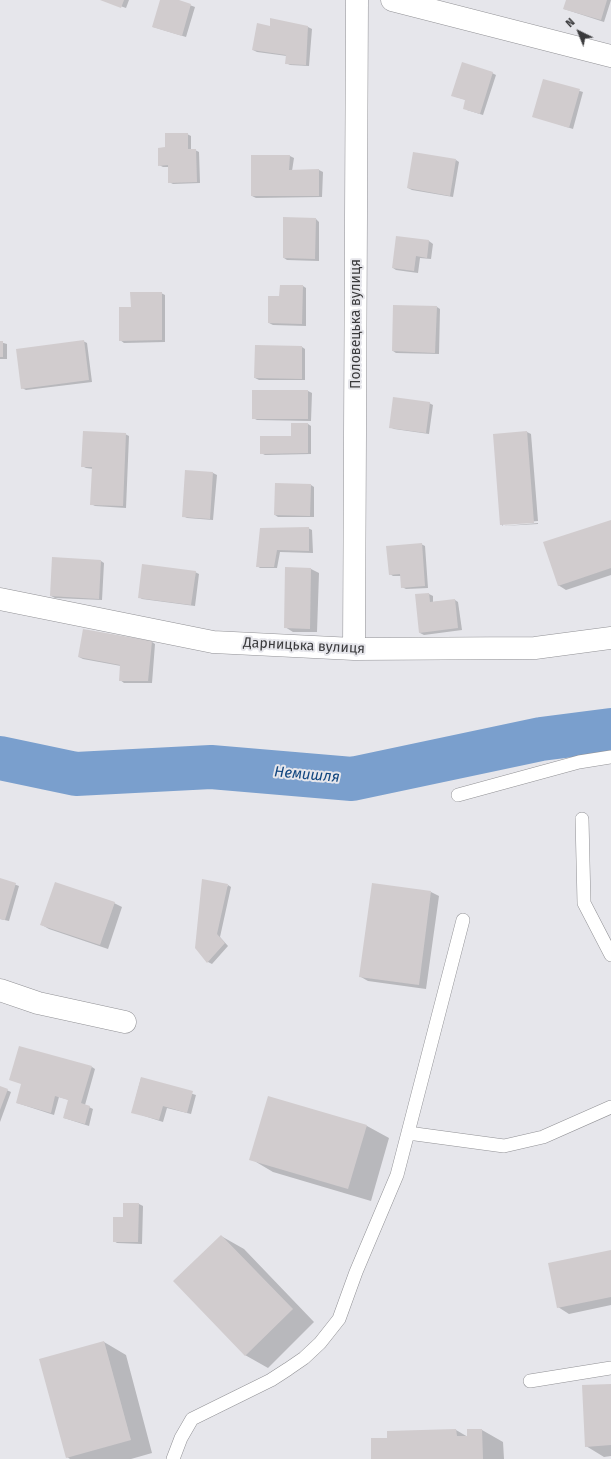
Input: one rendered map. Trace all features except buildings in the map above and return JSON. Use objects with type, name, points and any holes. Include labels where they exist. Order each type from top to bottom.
[{"type":"street","name":"Половецька вулиця","points":[[354,649],[357,0]]},
{"type":"street","points":[[392,0],[441,6],[611,56]]},
{"type":"street","name":"Дарницька вулиця","points":[[0,599],[213,642],[354,649],[535,648],[611,638]]},
{"type":"street","points":[[0,990],[38,1003],[125,1022]]},
{"type":"lane","points":[[458,795],[579,762],[611,757]]},
{"type":"lane","points":[[582,819],[584,903],[611,955]]},
{"type":"lane","points":[[173,1459],[181,1438],[192,1419],[271,1380],[288,1369],[304,1358],[320,1343],[339,1319],[356,1272],[397,1174],[463,920]]},
{"type":"lane","points":[[408,1133],[504,1146],[543,1137],[611,1107]]},
{"type":"lane","points":[[530,1381],[611,1368]]},
{"type":"waterway","name":"Немишля","points":[[0,758],[76,774],[211,767],[352,779],[541,739],[611,730]]}]
